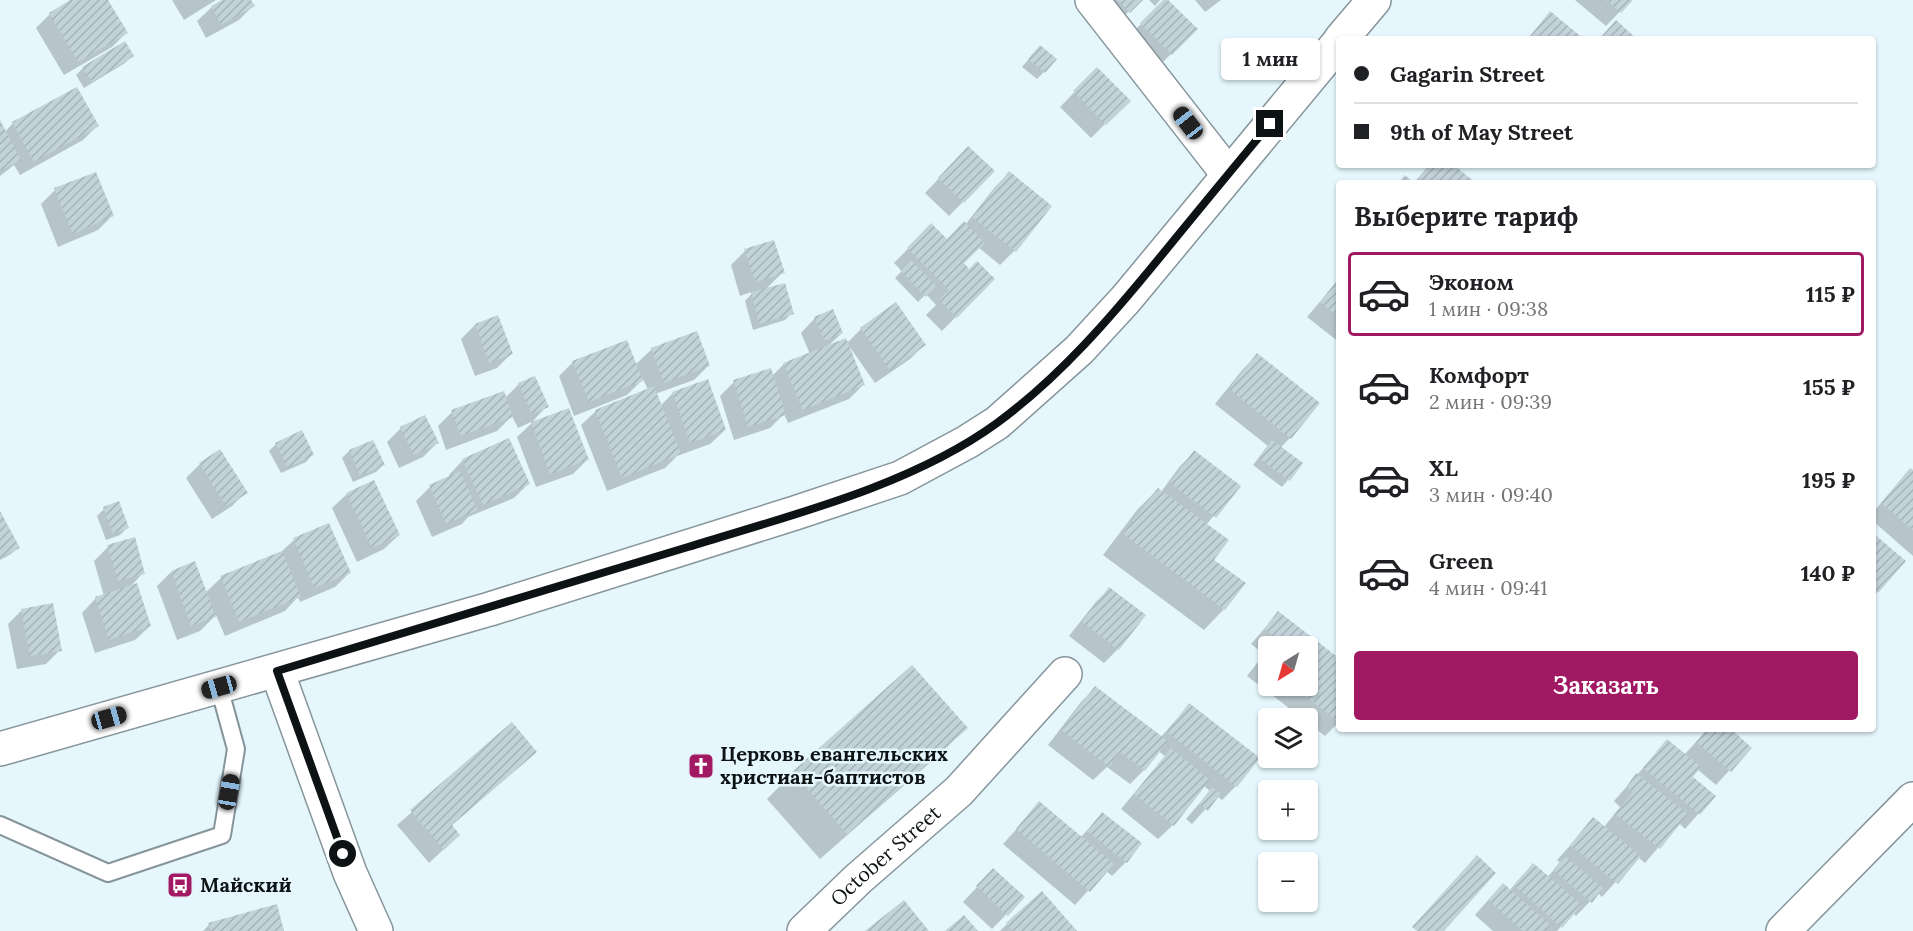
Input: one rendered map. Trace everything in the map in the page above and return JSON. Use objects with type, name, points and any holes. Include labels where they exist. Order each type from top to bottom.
[{"type":"street","points":[[1092,0],[1228,174]]},
{"type":"street","points":[[1343,36],[1374,0]]},
{"type":"street","points":[[0,748],[277,671],[501,605],[784,517],[900,478],[997,423],[1079,350],[1126,299],[1336,45]]},
{"type":"street","points":[[277,671],[350,873],[376,931]]},
{"type":"street","name":"October Street","points":[[804,931],[858,879],[959,791],[1065,674]]},
{"type":"street","points":[[1783,931],[1913,799]]},
{"type":"lane","points":[[0,825],[108,873],[222,835],[236,749],[219,687]]},
{"type":"building","points":[[70,0],[108,0],[128,33],[78,62],[49,13]]},
{"type":"building","points":[[222,0],[251,0],[255,6],[221,25],[211,6]]},
{"type":"building","points":[[1118,0],[1143,0],[1130,13]]},
{"type":"building","points":[[1163,0],[1168,0],[1198,29],[1172,55],[1140,23]]},
{"type":"building","points":[[1606,0],[1633,0],[1621,13]]},
{"type":"building","points":[[1550,11],[1580,36],[1530,36]]},
{"type":"building","points":[[1616,20],[1634,36],[1602,36]]},
{"type":"building","points":[[125,41],[134,56],[92,82],[82,67]]},
{"type":"building","points":[[1040,45],[1057,59],[1045,73],[1028,59]]},
{"type":"building","points":[[1097,67],[1131,101],[1106,125],[1073,91]]},
{"type":"building","points":[[77,87],[99,126],[34,162],[12,122]]},
{"type":"building","points":[[0,120],[21,160],[0,171]]},
{"type":"building","points":[[968,146],[995,171],[964,203],[938,178]]},
{"type":"building","points":[[1427,168],[1458,168],[1472,180],[1421,180],[1419,178]]},
{"type":"building","points":[[1009,171],[1052,206],[1016,252],[972,217]]},
{"type":"building","points":[[96,172],[114,216],[73,234],[54,188]]},
{"type":"building","points":[[1405,175],[1411,180],[1401,180]]},
{"type":"building","points":[[964,221],[985,243],[964,263],[969,269],[977,261],[995,279],[957,318],[939,300],[949,290],[907,248],[931,223],[947,239]]},
{"type":"building","points":[[774,240],[785,273],[755,282],[744,249]]},
{"type":"building","points":[[911,260],[936,286],[926,297],[900,270]]},
{"type":"building","points":[[1336,282],[1336,315],[1320,302]]},
{"type":"building","points":[[785,283],[794,314],[759,324],[751,292]]},
{"type":"building","points":[[896,302],[926,345],[890,370],[860,328]]},
{"type":"building","points":[[833,309],[843,333],[825,341],[814,317]]},
{"type":"building","points":[[498,315],[513,354],[489,363],[475,324]]},
{"type":"building","points":[[697,331],[710,366],[664,383],[651,348]]},
{"type":"building","points":[[846,338],[865,385],[803,410],[783,363]]},
{"type":"building","points":[[627,340],[643,381],[589,402],[572,361]]},
{"type":"building","points":[[1257,353],[1320,403],[1291,439],[1229,389]]},
{"type":"building","points":[[771,368],[786,415],[748,427],[733,380]]},
{"type":"building","points":[[535,376],[549,407],[532,414],[518,383]]},
{"type":"building","points":[[708,379],[726,430],[690,443],[672,392]]},
{"type":"building","points":[[654,386],[681,454],[622,478],[595,410]]},
{"type":"building","points":[[504,391],[513,417],[461,436],[451,410]]},
{"type":"building","points":[[569,408],[589,460],[550,474],[531,422]]},
{"type":"building","points":[[425,415],[439,443],[414,455],[400,427]]},
{"type":"building","points":[[302,430],[314,455],[288,468],[275,443]]},
{"type":"building","points":[[509,438],[530,484],[483,505],[462,459]]},
{"type":"building","points":[[373,440],[385,465],[360,476],[349,450]]},
{"type":"building","points":[[1272,440],[1303,463],[1290,481],[1258,458]]},
{"type":"building","points":[[220,449],[248,493],[226,506],[199,463]]},
{"type":"building","points":[[1194,450],[1241,486],[1216,518],[1170,483]]},
{"type":"building","points":[[1910,468],[1913,470],[1913,530],[1881,503]]},
{"type":"building","points":[[460,471],[478,510],[446,524],[429,485]]},
{"type":"building","points":[[374,480],[400,535],[372,548],[346,493]]},
{"type":"building","points":[[1158,488],[1229,540],[1214,560],[1246,583],[1225,610],[1123,534]]},
{"type":"building","points":[[119,501],[129,528],[113,534],[103,507]]},
{"type":"building","points":[[0,511],[20,548],[0,558]]},
{"type":"building","points":[[329,523],[351,573],[314,588],[293,538]]},
{"type":"building","points":[[1876,536],[1906,561],[1879,592],[1876,589]]},
{"type":"building","points":[[135,537],[145,574],[118,581],[107,545]]},
{"type":"building","points":[[282,551],[301,597],[239,622],[220,576]]},
{"type":"building","points":[[195,561],[216,617],[191,626],[171,571]]},
{"type":"building","points":[[137,583],[151,626],[109,640],[95,597]]},
{"type":"building","points":[[1109,587],[1146,615],[1119,650],[1082,622]]},
{"type":"building","points":[[53,603],[62,651],[30,656],[21,609]]},
{"type":"building","points":[[1278,611],[1310,636],[1273,636],[1264,629]]},
{"type":"building","points":[[1318,642],[1336,656],[1336,720],[1305,696],[1318,696]]},
{"type":"building","points":[[912,665],[968,728],[847,834],[792,772]]},
{"type":"building","points":[[1095,686],[1168,741],[1145,771],[1120,752],[1109,767],[1061,730]]},
{"type":"building","points":[[1189,703],[1258,756],[1258,761],[1237,787],[1167,732]]},
{"type":"building","points":[[512,722],[537,752],[452,825],[460,835],[444,850],[410,810]]},
{"type":"building","points":[[1704,732],[1734,732],[1752,748],[1731,772],[1696,742]]},
{"type":"building","points":[[1667,739],[1701,767],[1693,777],[1716,796],[1700,815],[1643,768]]},
{"type":"building","points":[[1171,748],[1210,780],[1174,826],[1134,794]]},
{"type":"building","points":[[1636,773],[1688,814],[1660,849],[1615,814],[1633,792],[1627,786]]},
{"type":"building","points":[[1212,787],[1221,793],[1208,811],[1199,804]]},
{"type":"building","points":[[1039,801],[1114,864],[1090,892],[1016,829]]},
{"type":"building","points":[[1102,812],[1142,843],[1127,863],[1087,831]]},
{"type":"building","points":[[1593,817],[1641,856],[1618,884],[1570,845]]},
{"type":"building","points":[[1477,855],[1496,873],[1444,931],[1417,931],[1412,927]]},
{"type":"building","points":[[1565,856],[1603,888],[1592,903],[1553,870]]},
{"type":"building","points":[[1533,863],[1582,905],[1562,928],[1514,885]]},
{"type":"building","points":[[993,868],[1025,897],[1008,916],[976,886]]},
{"type":"building","points":[[1503,883],[1550,925],[1545,931],[1523,931],[1488,900]]},
{"type":"building","points":[[1042,891],[1077,931],[1013,931],[1006,923]]},
{"type":"building","points":[[904,900],[929,931],[865,931]]},
{"type":"building","points":[[277,904],[284,931],[211,931],[208,923]]},
{"type":"building","points":[[964,915],[978,931],[945,931]]},
{"type":"place","name":"Церковь евангельских христиан-баптистов","points":[[701,766]]},
{"type":"place","name":"Майский","points":[[180,885]]},
{"type":"route","points":[[343,854],[277,671],[490,609],[795,513],[900,478],[967,442],[997,423],[1079,350],[1126,299],[1270,124]]}]
